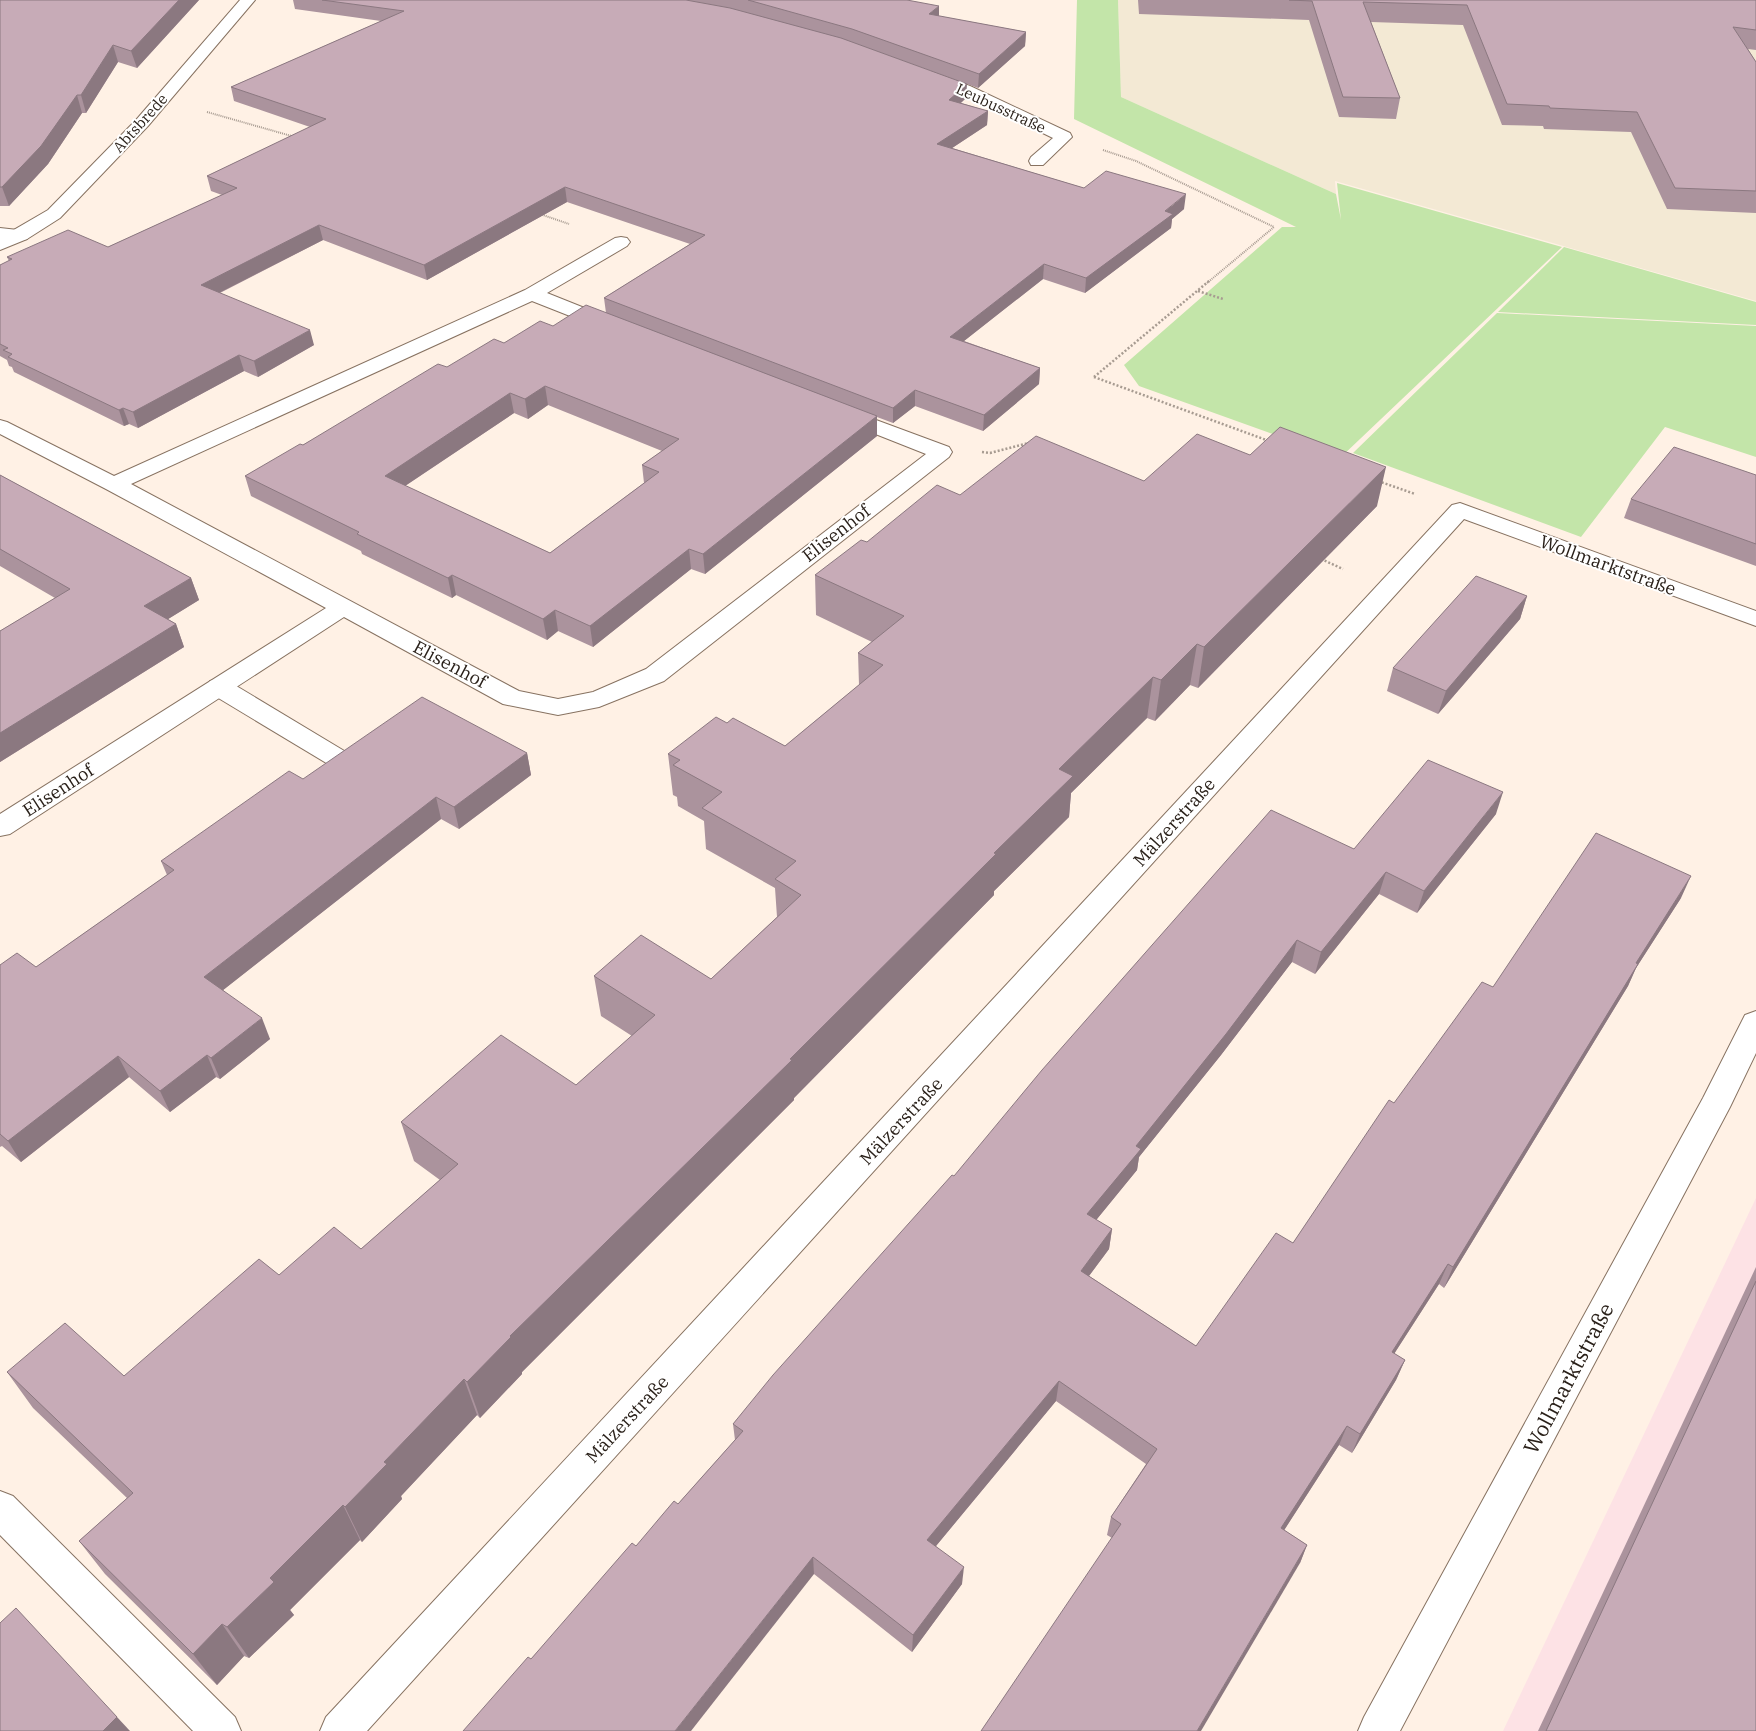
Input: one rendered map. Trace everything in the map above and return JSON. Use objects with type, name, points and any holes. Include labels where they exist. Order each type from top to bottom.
[{"type":"street","name":"Abtsbrede","points":[[0,245],[21,235],[54,214],[142,123],[248,0]]},
{"type":"street","name":"Leubusstraße","points":[[916,71],[964,89],[1064,138],[1037,160]]},
{"type":"street","points":[[0,233],[21,235]]},
{"type":"street","points":[[114,484],[532,294],[622,242]]},
{"type":"street","points":[[532,294],[630,332]]},
{"type":"street","points":[[822,406],[941,452]]},
{"type":"street","name":"Elisenhof","points":[[0,426],[114,484],[512,698],[558,708],[599,699],[654,675],[941,452]]},
{"type":"street","name":"Mälzerstraße","points":[[340,1731],[1460,510]]},
{"type":"street","name":"Wollmarktstraße","points":[[1460,510],[1756,619]]},
{"type":"street","name":"Elisenhof","points":[[0,827],[343,607]]},
{"type":"street","points":[[219,687],[342,761]]},
{"type":"street","name":"Wollmarktstraße","points":[[1378,1731],[1714,1107],[1756,1023]]},
{"type":"street","points":[[0,1509],[221,1731]]},
{"type":"path","points":[[155,106],[198,110],[301,138]]},
{"type":"path","points":[[1064,138],[1136,161],[1274,227],[1094,377],[1272,442]]},
{"type":"path","points":[[538,213],[622,242]]},
{"type":"path","points":[[1197,291],[1224,299]]},
{"type":"path","points":[[941,452],[990,453],[1038,440]]},
{"type":"path","points":[[1376,480],[1460,510]]},
{"type":"path","points":[[1316,557],[1388,589]]},
{"type":"shaded area","points":[[1118,0],[1738,0],[1756,38],[1756,301],[1335,181],[1336,194],[1121,97]]},
{"type":"shaded area","points":[[1756,1198],[1756,1731],[1503,1731]]},
{"type":"green space","points":[[1077,0],[1118,0],[1121,97],[1336,194],[1341,220],[1337,183],[1562,247],[1340,458],[1139,386],[1124,365],[1282,227],[1296,227],[1074,119]]},
{"type":"green space","points":[[1564,247],[1756,302],[1756,325],[1498,312]]},
{"type":"green space","points":[[1497,313],[1756,326],[1756,457],[1665,427],[1581,537],[1353,453]]},
{"type":"building","points":[[0,0],[179,0],[131,51],[113,45],[81,95],[77,95],[41,146],[2,187],[0,187]]},
{"type":"building","points":[[322,0],[686,0],[730,8],[841,38],[967,84],[949,100],[988,111],[937,144],[1084,188],[1106,171],[1186,194],[1165,211],[1173,214],[1086,278],[1044,264],[950,337],[1040,368],[984,415],[915,390],[893,408],[604,298],[705,235],[565,187],[424,265],[319,225],[201,285],[310,330],[254,361],[239,355],[133,412],[123,408],[119,410],[8,357],[12,354],[3,350],[8,348],[0,344],[0,265],[12,259],[7,257],[68,230],[108,247],[237,188],[207,176],[326,119],[231,87],[404,11]]},
{"type":"building","points":[[748,0],[907,0],[939,6],[929,14],[1026,32],[979,74],[852,29]]},
{"type":"building","points":[[1289,0],[1756,0],[1756,30],[1733,27],[1756,62],[1756,191],[1675,188],[1637,112],[1507,104],[1467,5],[1363,2],[1400,98],[1343,97],[1312,1]]},
{"type":"building","points":[[586,305],[877,416],[703,554],[689,549],[590,626],[555,610],[543,619],[452,575],[448,578],[357,534],[359,532],[245,476],[300,444],[303,445],[438,364],[447,367],[494,339],[504,343],[540,321],[553,326]],"holes":[[[545,386],[679,439],[642,465],[659,472],[550,553],[385,476],[510,393],[525,399]]]},
{"type":"building","points":[[1280,427],[1386,467],[1204,647],[1197,644],[1161,680],[1153,677],[1059,769],[1073,776],[790,1059],[792,1060],[510,1336],[467,1382],[464,1379],[384,1462],[387,1464],[270,1578],[274,1582],[227,1627],[222,1624],[193,1654],[79,1541],[133,1493],[7,1372],[65,1323],[124,1376],[259,1259],[279,1275],[334,1227],[361,1249],[458,1164],[401,1122],[501,1035],[576,1085],[655,1015],[594,976],[641,935],[711,979],[801,895],[775,879],[796,861],[702,808],[722,792],[673,765],[680,760],[668,754],[716,717],[727,723],[733,718],[785,746],[883,665],[858,653],[904,616],[815,575],[861,540],[867,542],[937,485],[960,495],[1036,436],[1144,481],[1197,434],[1250,455]]},
{"type":"building","points":[[1674,447],[1756,475],[1756,544],[1631,499]]},
{"type":"building","points":[[0,475],[191,578],[144,606],[176,624],[0,733],[0,631],[70,589],[0,549]]},
{"type":"building","points":[[1476,576],[1527,596],[1446,691],[1393,668]]},
{"type":"building","points":[[422,697],[527,753],[454,807],[436,797],[204,977],[262,1018],[211,1058],[207,1055],[160,1091],[118,1056],[8,1141],[0,1134],[0,965],[17,953],[36,967],[174,870],[161,861],[289,771],[303,779]]},
{"type":"building","points":[[1428,760],[1503,792],[1424,891],[1386,872],[1321,952],[1297,940],[1226,1034],[1136,1146],[1141,1149],[1087,1214],[1112,1229],[1081,1271],[1196,1346],[1276,1233],[1293,1243],[1389,1100],[1394,1103],[1482,982],[1493,987],[1596,833],[1691,876],[1636,963],[1638,964],[1453,1267],[1448,1264],[1392,1352],[1405,1360],[1360,1434],[1347,1426],[1281,1528],[1307,1545],[1197,1731],[981,1731],[1121,1524],[1111,1517],[1157,1449],[1059,1381],[927,1540],[964,1567],[913,1635],[813,1557],[675,1731],[463,1731],[528,1657],[531,1659],[632,1543],[636,1546],[674,1501],[678,1504],[743,1431],[733,1424],[773,1375],[952,1175],[954,1176],[1042,1070],[1271,810],[1354,849]]},
{"type":"building","points":[[1756,1281],[1756,1731],[1546,1731]]},
{"type":"building","points":[[16,1608],[117,1717],[103,1731],[0,1731],[0,1623]]}]
